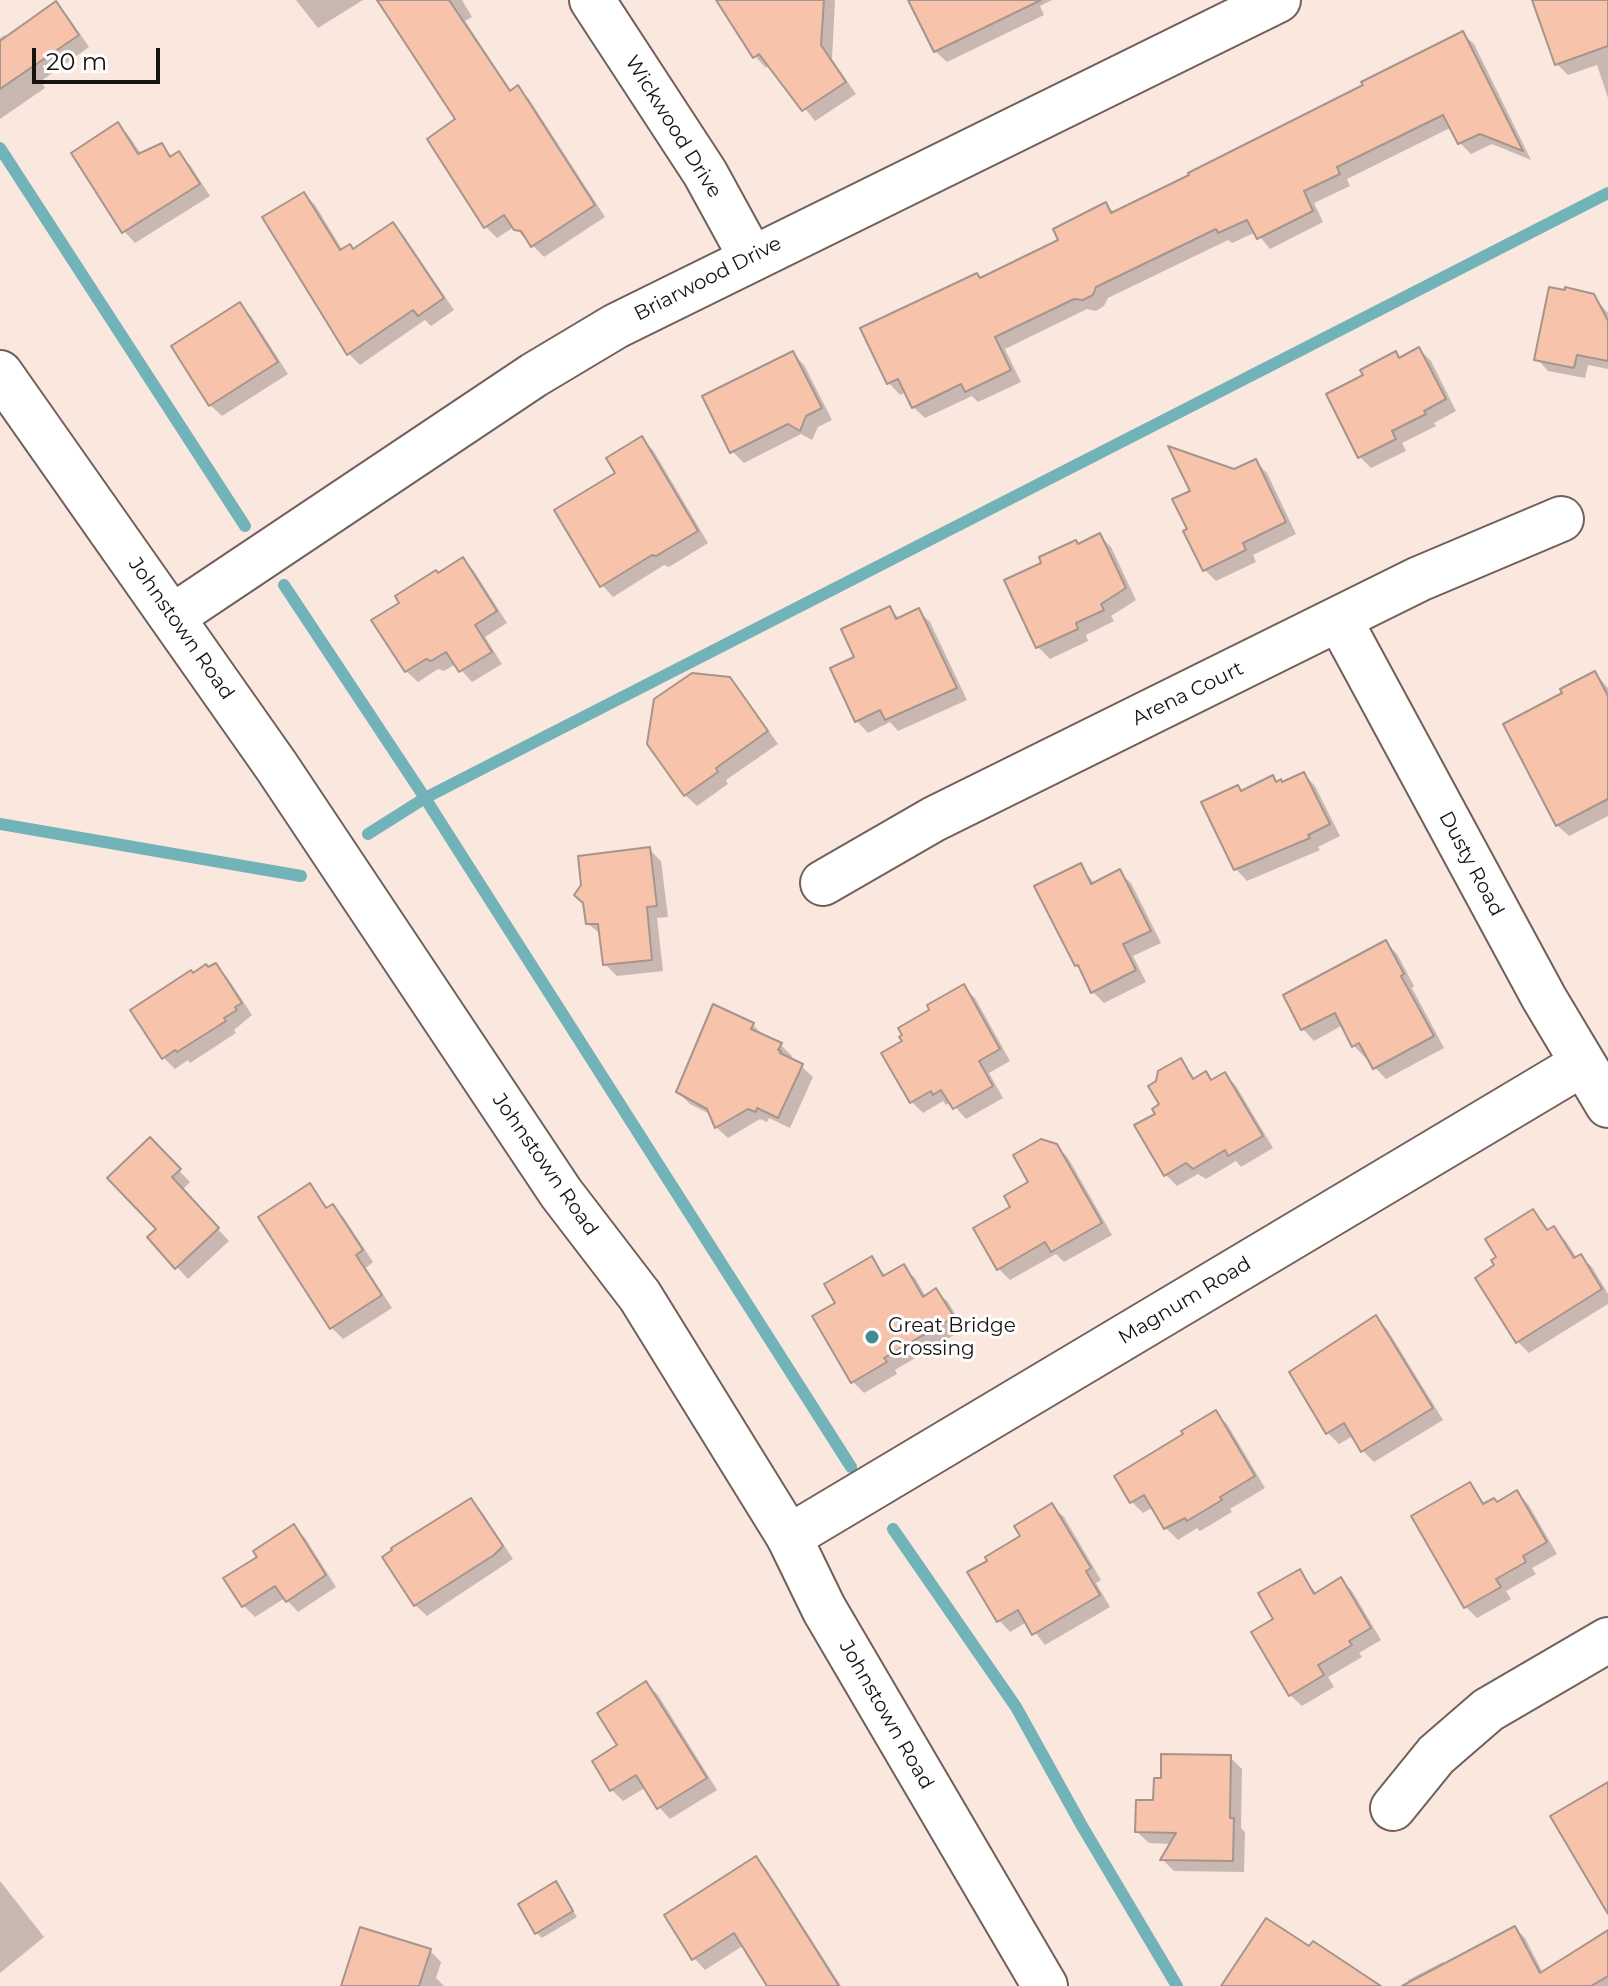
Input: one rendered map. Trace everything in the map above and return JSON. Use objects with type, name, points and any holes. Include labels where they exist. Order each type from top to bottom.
[{"type":"street","name":"Wickwood Drive","points":[[592,0],[705,173],[751,257]]},
{"type":"street","name":"Briarwood Drive","points":[[172,617],[534,375],[616,326],[1278,0]]},
{"type":"street","name":"Johnstown Road","points":[[0,373],[286,780],[561,1193],[638,1292],[789,1537],[824,1609],[1045,1986]]},
{"type":"street","name":"Arena Court","points":[[823,883],[934,819],[1419,579],[1561,519]]},
{"type":"street","name":"Dusty Road","points":[[1339,619],[1582,1064],[1608,1105]]},
{"type":"street","name":"Magnum Road","points":[[789,1537],[1582,1064]]},
{"type":"street","points":[[1393,1808],[1436,1755],[1488,1710],[1608,1640]]},
{"type":"building","points":[[377,0],[449,0],[510,91],[518,85],[595,205],[531,247],[521,231],[514,230],[504,215],[484,228],[427,139],[455,119]]},
{"type":"building","points":[[716,0],[824,0],[821,45],[846,82],[802,111],[759,54],[753,58]]},
{"type":"building","points":[[908,0],[1041,0],[934,52]]},
{"type":"building","points":[[1532,0],[1608,0],[1608,46],[1555,65]]},
{"type":"building","points":[[56,1],[79,35],[0,89],[0,41]]},
{"type":"building","points":[[1463,31],[1523,151],[1480,134],[1458,144],[1443,115],[1337,167],[1340,174],[1304,191],[1313,211],[1257,239],[1247,220],[1218,233],[1216,229],[1096,287],[1093,295],[1083,300],[1074,299],[995,337],[1011,370],[965,392],[961,384],[912,408],[898,379],[887,384],[860,328],[977,273],[980,278],[1058,240],[1053,229],[1106,202],[1111,213]]},
{"type":"building","points":[[118,122],[138,154],[162,143],[170,157],[179,151],[200,184],[122,233],[71,153]]},
{"type":"building","points":[[304,192],[340,250],[350,244],[353,249],[393,222],[444,298],[418,316],[413,310],[347,355],[262,217]]},
{"type":"building","points":[[1549,287],[1565,290],[1565,287],[1594,294],[1608,321],[1608,361],[1577,355],[1574,368],[1534,360]]},
{"type":"building","points":[[240,302],[278,362],[209,406],[171,346]]},
{"type":"building","points":[[1419,347],[1446,399],[1424,411],[1426,414],[1392,431],[1396,439],[1358,458],[1326,394],[1363,375],[1360,370],[1396,351],[1399,358]]},
{"type":"building","points":[[793,351],[822,408],[806,416],[800,431],[788,424],[730,453],[702,396]]},
{"type":"building","points":[[642,436],[698,531],[600,587],[554,510],[615,473],[606,458]]},
{"type":"building","points":[[1168,446],[1234,469],[1256,459],[1286,522],[1243,543],[1246,550],[1203,571],[1183,531],[1187,529],[1172,499],[1190,491]]},
{"type":"building","points":[[1100,533],[1126,588],[1101,604],[1104,610],[1076,623],[1078,629],[1036,648],[1004,580],[1041,563],[1039,557]]},
{"type":"building","points":[[463,557],[497,611],[475,625],[492,652],[459,672],[446,652],[431,661],[426,659],[405,672],[371,620],[399,603],[395,596]]},
{"type":"building","points":[[890,606],[896,619],[919,608],[957,688],[885,720],[880,710],[855,722],[830,668],[854,657],[841,629]]},
{"type":"building","points":[[1595,671],[1608,696],[1608,799],[1556,826],[1503,724],[1562,693],[1560,689]]},
{"type":"building","points":[[692,673],[730,677],[768,731],[716,768],[718,772],[684,796],[647,744],[654,699]]},
{"type":"building","points":[[1304,772],[1330,824],[1308,835],[1310,838],[1234,870],[1201,802],[1238,785],[1241,791],[1273,775],[1276,782],[1281,779],[1282,782]]},
{"type":"building","points":[[650,847],[657,906],[647,907],[652,960],[603,965],[598,924],[586,924],[583,903],[574,895],[581,885],[578,856]]},
{"type":"building","points":[[1081,863],[1091,884],[1120,869],[1151,931],[1123,944],[1136,970],[1091,993],[1034,886]]},
{"type":"building","points":[[1386,940],[1404,974],[1401,976],[1434,1036],[1373,1069],[1359,1043],[1352,1047],[1335,1013],[1301,1030],[1283,995]]},
{"type":"building","points":[[216,963],[242,1003],[224,1018],[226,1021],[162,1059],[130,1010],[191,970],[193,973],[206,964],[208,967]]},
{"type":"building","points":[[964,984],[1000,1049],[979,1061],[993,1086],[953,1109],[941,1090],[933,1095],[931,1091],[910,1103],[881,1053],[902,1041],[898,1028],[929,1010],[927,1005]]},
{"type":"building","points":[[713,1004],[754,1023],[751,1029],[782,1043],[778,1050],[780,1053],[803,1064],[778,1118],[757,1108],[756,1112],[748,1109],[715,1128],[707,1109],[676,1092]]},
{"type":"building","points":[[1181,1058],[1193,1079],[1206,1071],[1211,1080],[1225,1072],[1263,1136],[1228,1156],[1225,1150],[1193,1169],[1186,1163],[1164,1176],[1134,1125],[1155,1114],[1152,1109],[1159,1104],[1148,1086],[1156,1081],[1158,1071]]},
{"type":"building","points":[[150,1137],[181,1169],[172,1177],[219,1228],[175,1269],[147,1237],[156,1229],[107,1178]]},
{"type":"building","points":[[1041,1139],[1057,1144],[1102,1223],[1051,1252],[1045,1242],[997,1270],[973,1228],[1010,1207],[1004,1196],[1028,1182],[1013,1155]]},
{"type":"building","points":[[310,1183],[326,1208],[333,1204],[363,1250],[356,1255],[382,1295],[330,1329],[258,1217]]},
{"type":"building","points":[[1533,1209],[1547,1230],[1554,1226],[1574,1258],[1581,1254],[1602,1289],[1516,1343],[1475,1278],[1494,1265],[1491,1260],[1496,1257],[1485,1239]]},
{"type":"building","name":"Great Bridge Crossing","points":[[872,1256],[883,1276],[904,1264],[923,1297],[936,1288],[954,1317],[884,1358],[887,1362],[851,1383],[812,1316],[835,1303],[824,1284]]},
{"type":"building","points":[[1376,1315],[1433,1408],[1361,1452],[1344,1423],[1326,1434],[1289,1372]]},
{"type":"building","points":[[1216,1410],[1255,1476],[1187,1521],[1185,1518],[1164,1529],[1144,1495],[1130,1503],[1114,1476]]},
{"type":"building","points":[[1470,1482],[1483,1504],[1494,1498],[1497,1502],[1517,1490],[1547,1542],[1523,1556],[1526,1562],[1496,1579],[1501,1587],[1464,1608],[1411,1516]]},
{"type":"building","points":[[471,1498],[503,1546],[494,1555],[414,1606],[382,1557],[391,1548]]},
{"type":"building","points":[[1052,1503],[1091,1568],[1086,1571],[1100,1595],[1032,1635],[1018,1610],[997,1622],[967,1572],[1020,1536],[1014,1526]]},
{"type":"building","points":[[294,1524],[326,1575],[286,1602],[275,1586],[242,1607],[223,1578],[257,1557],[253,1551]]},
{"type":"building","points":[[1300,1569],[1314,1594],[1341,1577],[1371,1628],[1349,1641],[1352,1645],[1318,1665],[1324,1675],[1289,1696],[1251,1632],[1273,1619],[1258,1593]]},
{"type":"building","points":[[646,1681],[707,1778],[657,1809],[636,1775],[610,1791],[592,1761],[617,1745],[597,1713]]},
{"type":"building","points":[[1161,1754],[1231,1755],[1233,1861],[1160,1860],[1176,1833],[1135,1832],[1136,1800],[1153,1800],[1154,1778],[1161,1778]]},
{"type":"building","points":[[1608,1782],[1608,1914],[1550,1816]]},
{"type":"building","points":[[756,1856],[839,1986],[767,1986],[734,1933],[692,1960],[664,1915]]},
{"type":"building","points":[[556,1881],[573,1911],[535,1934],[518,1904]]},
{"type":"building","points":[[1266,1918],[1309,1946],[1313,1941],[1381,1986],[1221,1986]]},
{"type":"building","points":[[1515,1926],[1540,1973],[1608,1930],[1608,1976],[1591,1986],[1402,1986]]},
{"type":"building","points":[[360,1927],[431,1949],[419,1986],[341,1986]]},
{"type":"waterway","points":[[0,148],[245,526]]},
{"type":"waterway","points":[[368,834],[425,798],[1608,193]]},
{"type":"waterway","points":[[284,585],[425,798],[851,1467]]},
{"type":"waterway","points":[[0,824],[301,876]]},
{"type":"waterway","points":[[893,1529],[1016,1707],[1177,1986]]},
{"type":"place","name":"Great Bridge Crossing","points":[[872,1337]]}]
